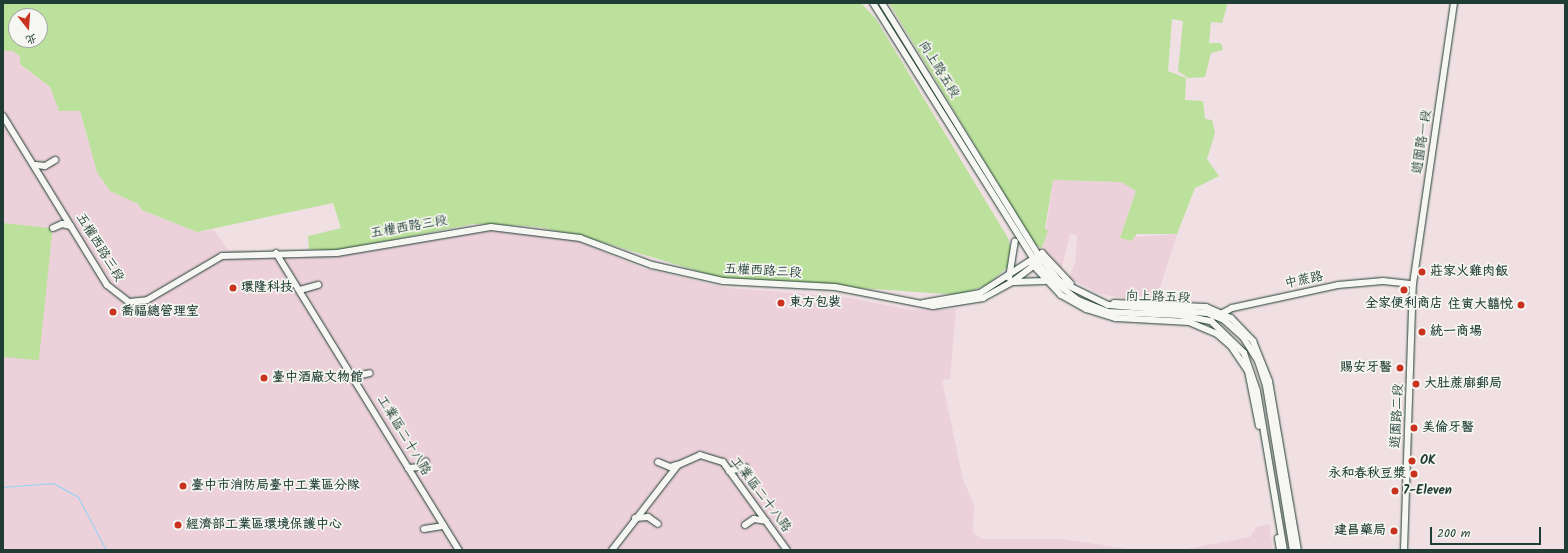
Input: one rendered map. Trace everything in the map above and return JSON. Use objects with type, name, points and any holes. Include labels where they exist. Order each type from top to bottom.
[{"type":"main road","name":"向上路五段","points":[[873,3],[1038,260],[1066,293],[1107,312],[1179,315],[1211,322],[1235,342],[1252,371],[1284,550]]},
{"type":"main road","name":"向上路五段","points":[[882,3],[1038,260],[1045,281],[1076,305],[1106,316],[1189,322],[1207,327],[1232,346],[1248,372],[1280,550]]},
{"type":"main road","name":"遊園路一段","points":[[1413,284],[1454,3]]},
{"type":"main road","name":"五權西路三段","points":[[3,116],[36,165],[71,226],[110,288],[129,302],[147,300],[222,256],[276,253],[337,253],[466,229],[514,227],[580,238],[652,265],[723,281],[831,287],[933,306],[969,302],[1010,280],[1038,260]]},
{"type":"main road","points":[[36,165],[49,165],[55,160]]},
{"type":"main road","points":[[53,228],[58,225],[71,226]]},
{"type":"main road","points":[[1015,241],[1010,280],[1045,281]]},
{"type":"main road","name":"工業區二十八路","points":[[276,253],[459,550]]},
{"type":"main road","name":"向上路五段","points":[[1038,260],[1068,282],[1109,302],[1189,304],[1231,318],[1253,341],[1269,381],[1298,550]]},
{"type":"main road","name":"中蔗路","points":[[1207,327],[1219,315],[1232,308],[1357,283],[1413,284]]},
{"type":"main road","name":"遊園路二段","points":[[1404,550],[1413,284]]},
{"type":"main road","points":[[300,290],[318,285]]},
{"type":"main road","points":[[1231,318],[1232,308]]},
{"type":"main road","name":"向上路五段","points":[[1219,315],[1243,337],[1261,369],[1293,550]]},
{"type":"main road","points":[[353,377],[370,373]]},
{"type":"main road","name":"工業區二十八路","points":[[612,550],[635,518],[678,465],[692,456],[707,455],[720,460],[787,550]]},
{"type":"main road","points":[[408,468],[420,467],[426,461]]},
{"type":"main road","points":[[658,462],[670,467],[678,465]]},
{"type":"main road","points":[[729,471],[746,467]]},
{"type":"main road","points":[[635,518],[648,517],[658,524]]},
{"type":"main road","points":[[745,525],[756,518],[767,522]]},
{"type":"main road","points":[[424,529],[444,526]]},
{"type":"shaded area","points":[[3,51],[12,51],[20,56],[20,65],[50,87],[59,111],[80,111],[97,172],[110,191],[138,204],[142,210],[197,232],[214,230],[228,250],[335,255],[491,229],[578,241],[642,268],[728,288],[845,297],[911,310],[956,309],[950,379],[942,380],[963,479],[974,505],[973,532],[982,539],[1063,539],[1134,550],[3,550]]},
{"type":"shaded area","points":[[1053,180],[1121,182],[1136,191],[1120,238],[1177,234],[1156,300],[1131,294],[1130,299],[1100,294],[1069,278],[1075,263],[1077,236],[1070,234],[1061,272],[1043,251]]},
{"type":"shaded area","points":[[1269,524],[1273,550],[1181,550],[1250,537],[1256,527]]},
{"type":"green space","points":[[3,3],[861,3],[876,19],[1008,238],[1011,250],[1008,267],[987,285],[960,295],[744,280],[721,278],[585,237],[539,227],[492,224],[473,224],[336,251],[309,249],[308,236],[341,228],[333,203],[197,232],[142,210],[138,204],[110,191],[97,172],[80,111],[59,111],[50,87],[20,64],[20,56],[12,51],[3,51]]},
{"type":"green space","points":[[889,3],[1228,3],[1222,23],[1211,22],[1209,43],[1221,43],[1223,50],[1211,53],[1205,77],[1188,78],[1178,71],[1183,21],[1172,19],[1168,71],[1186,78],[1185,100],[1203,101],[1205,119],[1212,120],[1215,133],[1207,159],[1219,176],[1195,188],[1177,234],[1137,234],[1131,241],[1120,238],[1136,191],[1121,182],[1053,180],[1045,228],[1048,231],[1042,248],[1035,245]]},
{"type":"green space","points":[[3,223],[53,228],[39,360],[3,357]]},
{"type":"waterway","points":[[3,487],[53,483],[78,497],[106,550]]},
{"type":"place","name":"莊家火雞肉飯","points":[[1422,272]]},
{"type":"place","name":"環隆科技","points":[[233,288]]},
{"type":"place","name":"全家便利商店","points":[[1404,290]]},
{"type":"place","name":"東方包裝","points":[[781,303]]},
{"type":"place","name":"住寅大囍悅","points":[[1521,305]]},
{"type":"place","name":"喬福總管理室","points":[[113,312]]},
{"type":"place","name":"統一商場","points":[[1422,332]]},
{"type":"place","name":"賜安牙醫","points":[[1400,368]]},
{"type":"place","name":"臺中酒廠文物館","points":[[264,378]]},
{"type":"place","name":"大肚蔗廍郵局","points":[[1416,384]]},
{"type":"place","name":"美倫牙醫","points":[[1414,428]]},
{"type":"place","name":"OK","points":[[1412,461]]},
{"type":"place","name":"永和春秋豆漿","points":[[1414,474]]},
{"type":"place","name":"臺中市消防局臺中工業區分隊","points":[[183,486]]},
{"type":"place","name":"7-Eleven","points":[[1395,491]]},
{"type":"place","name":"經濟部工業區環境保護中心","points":[[178,525]]},
{"type":"place","name":"建昌藥局","points":[[1394,531]]}]
